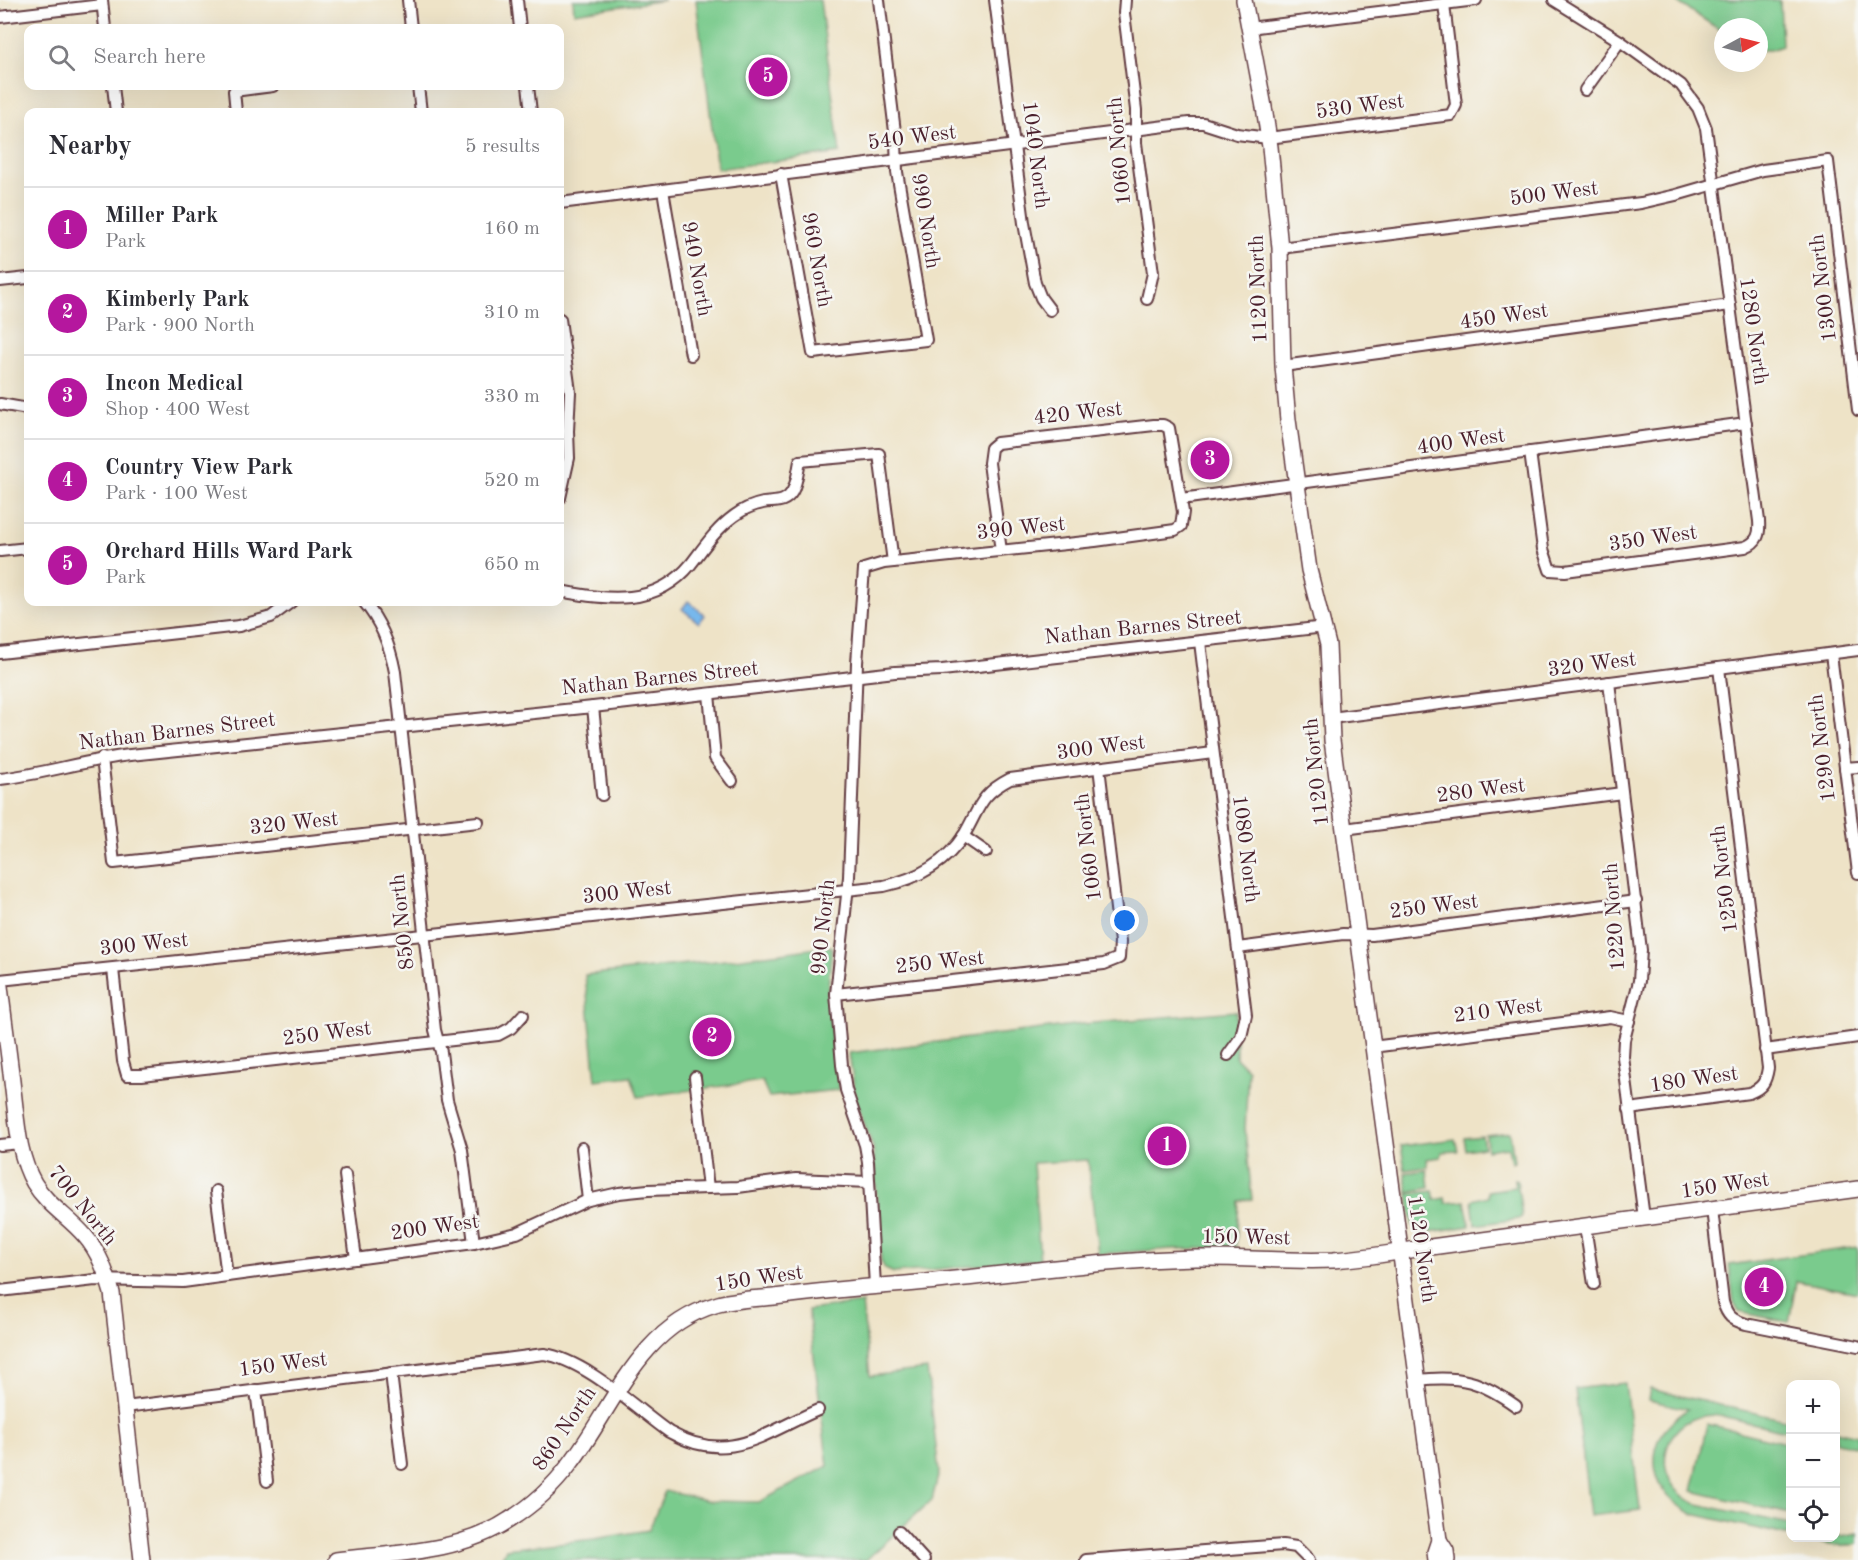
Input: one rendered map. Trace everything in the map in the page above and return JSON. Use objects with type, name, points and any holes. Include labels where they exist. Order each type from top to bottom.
[{"type":"street","points":[[408,0],[411,24]]},
{"type":"street","points":[[517,0],[520,24]]},
{"type":"street","name":"990 North","points":[[813,353],[926,340],[897,172],[896,140],[879,0]]},
{"type":"street","name":"1040 North","points":[[995,0],[1024,223],[1035,283],[1041,298],[1050,310]]},
{"type":"street","name":"1060 North","points":[[1125,0],[1124,13],[1136,110],[1136,143],[1153,273],[1147,299]]},
{"type":"street","name":"1120 North","points":[[1244,0],[1269,138],[1280,248],[1282,366],[1296,484],[1309,570],[1325,627],[1330,668],[1331,718],[1372,1047],[1439,1540],[1446,1551],[1447,1560]]},
{"type":"street","points":[[1249,28],[1476,0]]},
{"type":"street","name":"1280 North","points":[[1554,0],[1620,41],[1681,85],[1698,108],[1706,128],[1760,521],[1758,538]]},
{"type":"street","points":[[0,17],[102,2],[105,24]]},
{"type":"street","name":"530 West","points":[[1269,138],[1451,115],[1456,105],[1444,4]]},
{"type":"street","points":[[1585,90],[1620,41]]},
{"type":"street","points":[[113,90],[116,108]]},
{"type":"street","points":[[236,108],[234,91],[242,90]]},
{"type":"street","points":[[418,90],[421,108]]},
{"type":"street","points":[[528,90],[531,108]]},
{"type":"street","name":"540 West","points":[[564,202],[1203,123],[1237,134],[1269,138]]},
{"type":"street","name":"500 West","points":[[1280,248],[1641,203],[1762,170],[1828,161]]},
{"type":"street","name":"1300 North","points":[[1828,161],[1858,410]]},
{"type":"street","name":"960 North","points":[[780,174],[813,353]]},
{"type":"street","name":"940 North","points":[[663,190],[691,355]]},
{"type":"street","points":[[0,281],[24,278]]},
{"type":"street","name":"450 West","points":[[1282,366],[1730,305]]},
{"type":"street","points":[[564,348],[570,392],[567,431],[569,458],[564,480]]},
{"type":"street","points":[[0,404],[24,408]]},
{"type":"street","name":"400 West","points":[[1181,499],[1746,423]]},
{"type":"street","name":"420 West","points":[[1000,551],[989,463],[991,448],[997,443],[1163,425],[1169,428],[1181,499]]},
{"type":"street","name":"350 West","points":[[1530,452],[1543,549],[1550,570],[1565,571],[1745,547],[1753,544],[1758,538]]},
{"type":"street","points":[[564,592],[616,598],[641,596],[669,586],[690,565],[718,530],[734,516],[753,506],[778,502],[788,497],[794,486],[800,461],[879,454],[892,562]]},
{"type":"street","name":"390 West","points":[[864,569],[874,564],[1168,532],[1181,526],[1183,512],[1181,499]]},
{"type":"street","points":[[0,551],[24,548]]},
{"type":"street","name":"990 North","points":[[864,569],[857,677],[849,889],[836,994],[846,1090],[865,1145],[875,1286]]},
{"type":"street","points":[[0,653],[239,626],[270,617],[285,606]]},
{"type":"street","name":"850 North","points":[[366,606],[381,626],[392,657],[438,1041],[447,1100],[462,1150],[474,1243]]},
{"type":"street","name":"Nathan Barnes Street","points":[[0,779],[29,775],[102,758],[593,707],[895,672],[954,669],[1325,627]]},
{"type":"street","name":"1080 North","points":[[1200,642],[1246,1015],[1241,1037],[1228,1055]]},
{"type":"street","name":"320 West","points":[[1331,718],[1858,650]]},
{"type":"street","name":"1290 North","points":[[1832,654],[1858,873]]},
{"type":"street","name":"1250 North","points":[[1719,668],[1768,1068],[1763,1085]]},
{"type":"street","name":"1220 North","points":[[1609,682],[1641,950],[1636,996],[1623,1058],[1644,1218]]},
{"type":"street","points":[[709,694],[716,758],[732,782]]},
{"type":"street","points":[[593,707],[602,795]]},
{"type":"street","name":"300 West","points":[[0,980],[884,886],[912,878],[943,859],[963,836],[978,806],[987,794],[1004,782],[1023,777],[1213,753]]},
{"type":"street","name":"320 West","points":[[102,758],[114,863],[478,822]]},
{"type":"street","points":[[1845,768],[1858,766]]},
{"type":"street","name":"1060 North","points":[[1099,767],[1120,942],[1119,958]]},
{"type":"street","name":"280 West","points":[[1344,829],[1623,792]]},
{"type":"street","points":[[963,836],[986,852]]},
{"type":"street","name":"250 West","points":[[1238,948],[1343,934],[1372,935],[1636,901]]},
{"type":"street","name":"250 West","points":[[836,994],[1104,964],[1119,958]]},
{"type":"street","name":"250 West","points":[[113,969],[123,1061],[127,1075],[498,1035],[511,1028],[524,1015]]},
{"type":"street","name":"700 North","points":[[0,986],[20,1143],[25,1164],[35,1185],[51,1205],[85,1235],[100,1258],[108,1281],[113,1302],[142,1560]]},
{"type":"street","name":"210 West","points":[[1372,1047],[1610,1017],[1629,1021]]},
{"type":"street","points":[[1765,1050],[1858,1037]]},
{"type":"street","points":[[695,1077],[708,1188]]},
{"type":"street","name":"180 West","points":[[1629,1109],[1749,1093],[1763,1085]]},
{"type":"street","points":[[0,1145],[20,1143]]},
{"type":"street","points":[[582,1148],[588,1200]]},
{"type":"street","points":[[345,1175],[356,1259]]},
{"type":"street","name":"200 West","points":[[0,1291],[95,1280],[172,1283],[474,1243],[517,1233],[588,1200],[630,1191],[738,1187],[796,1179],[869,1182]]},
{"type":"street","name":"150 West","points":[[647,1351],[672,1326],[699,1311],[734,1301],[1135,1261],[1197,1258],[1327,1260],[1386,1255],[1401,1251],[1858,1189]]},
{"type":"street","points":[[216,1191],[227,1276]]},
{"type":"street","points":[[1712,1209],[1723,1302],[1726,1313],[1732,1319],[1746,1324],[1858,1347]]},
{"type":"street","points":[[1586,1226],[1594,1284]]},
{"type":"street","name":"860 North","points":[[336,1560],[456,1543],[476,1537],[508,1521],[555,1484],[572,1462],[616,1392],[647,1351]]},
{"type":"street","name":"150 West","points":[[125,1407],[544,1354],[564,1360],[608,1384],[658,1425],[679,1438],[712,1446],[747,1444],[818,1410]]},
{"type":"street","points":[[391,1373],[402,1464]]},
{"type":"street","points":[[1418,1380],[1442,1377],[1468,1381],[1495,1391],[1516,1406]]},
{"type":"street","points":[[256,1390],[267,1481]]},
{"type":"street","points":[[899,1532],[924,1560]]},
{"type":"street","name":"1120 North","points":[[1436,1560],[1435,1552],[1439,1540]]},
{"type":"street","points":[[1086,1560],[1203,1556],[1283,1545],[1296,1547],[1306,1556]]},
{"type":"green space","points":[[573,0],[665,0],[574,13]]},
{"type":"green space","points":[[696,0],[820,0],[840,153],[717,169]]},
{"type":"green space","points":[[1674,0],[1780,0],[1782,46],[1768,50],[1768,18],[1714,18],[1714,26]]},
{"type":"green space","points":[[832,946],[827,998],[839,1090],[769,1097],[762,1081],[638,1097],[631,1076],[596,1080],[585,975]]},
{"type":"green space","points":[[1236,1011],[1236,1058],[1248,1070],[1245,1131],[1252,1199],[1239,1201],[1236,1248],[1098,1254],[1088,1160],[1033,1163],[1040,1260],[894,1273],[885,1269],[881,1261],[873,1147],[856,1101],[849,1053],[1082,1024]]},
{"type":"green space","points":[[1510,1132],[1514,1162],[1511,1163],[1508,1147],[1487,1150],[1486,1135]]},
{"type":"green space","points":[[1482,1136],[1484,1147],[1466,1150],[1464,1138]]},
{"type":"green space","points":[[1455,1139],[1458,1151],[1442,1152],[1441,1157],[1427,1159],[1428,1167],[1405,1170],[1401,1146]]},
{"type":"green space","points":[[1427,1170],[1429,1188],[1408,1192],[1405,1173]]},
{"type":"green space","points":[[1514,1179],[1517,1180],[1522,1216],[1519,1219],[1475,1225],[1472,1200],[1488,1196],[1488,1191],[1515,1187]]},
{"type":"green space","points":[[1433,1191],[1435,1200],[1445,1198],[1446,1203],[1465,1201],[1470,1226],[1422,1233],[1416,1231],[1412,1223],[1408,1194]]},
{"type":"green space","points":[[1858,1247],[1858,1293],[1796,1281],[1789,1322],[1739,1312],[1734,1303],[1729,1265]]},
{"type":"green space","points":[[862,1303],[870,1376],[927,1369],[939,1472],[932,1500],[866,1560],[501,1560],[506,1549],[649,1530],[665,1491],[710,1501],[759,1502],[828,1466],[808,1310]]},
{"type":"green space","points":[[1625,1383],[1640,1510],[1590,1516],[1575,1389]]},
{"type":"green space","points":[[1650,1389],[1786,1420],[1786,1431],[1722,1416],[1702,1416],[1686,1423],[1674,1434],[1667,1448],[1665,1464],[1670,1479],[1680,1493],[1697,1504],[1786,1523],[1786,1535],[1693,1514],[1677,1504],[1665,1492],[1658,1478],[1655,1463],[1656,1448],[1662,1434],[1673,1420],[1688,1409],[1648,1400]]},
{"type":"green space","points":[[1707,1424],[1786,1443],[1786,1513],[1692,1491]]},
{"type":"green space","points":[[1840,1432],[1858,1436],[1858,1447],[1840,1443]]},
{"type":"green space","points":[[1858,1533],[1858,1544],[1843,1546],[1816,1542],[1840,1542],[1841,1536]]},
{"type":"water","points":[[688,601],[705,615],[699,623],[682,609]]},
{"type":"place","name":"Orchard Hills Ward Park","points":[[768,77]]},
{"type":"place","name":"Incon Medical","points":[[1210,460]]},
{"type":"place","name":"Kimberly Park","points":[[712,1037]]},
{"type":"place","name":"Miller Park","points":[[1167,1146]]},
{"type":"place","name":"Country View Park","points":[[1764,1287]]}]
